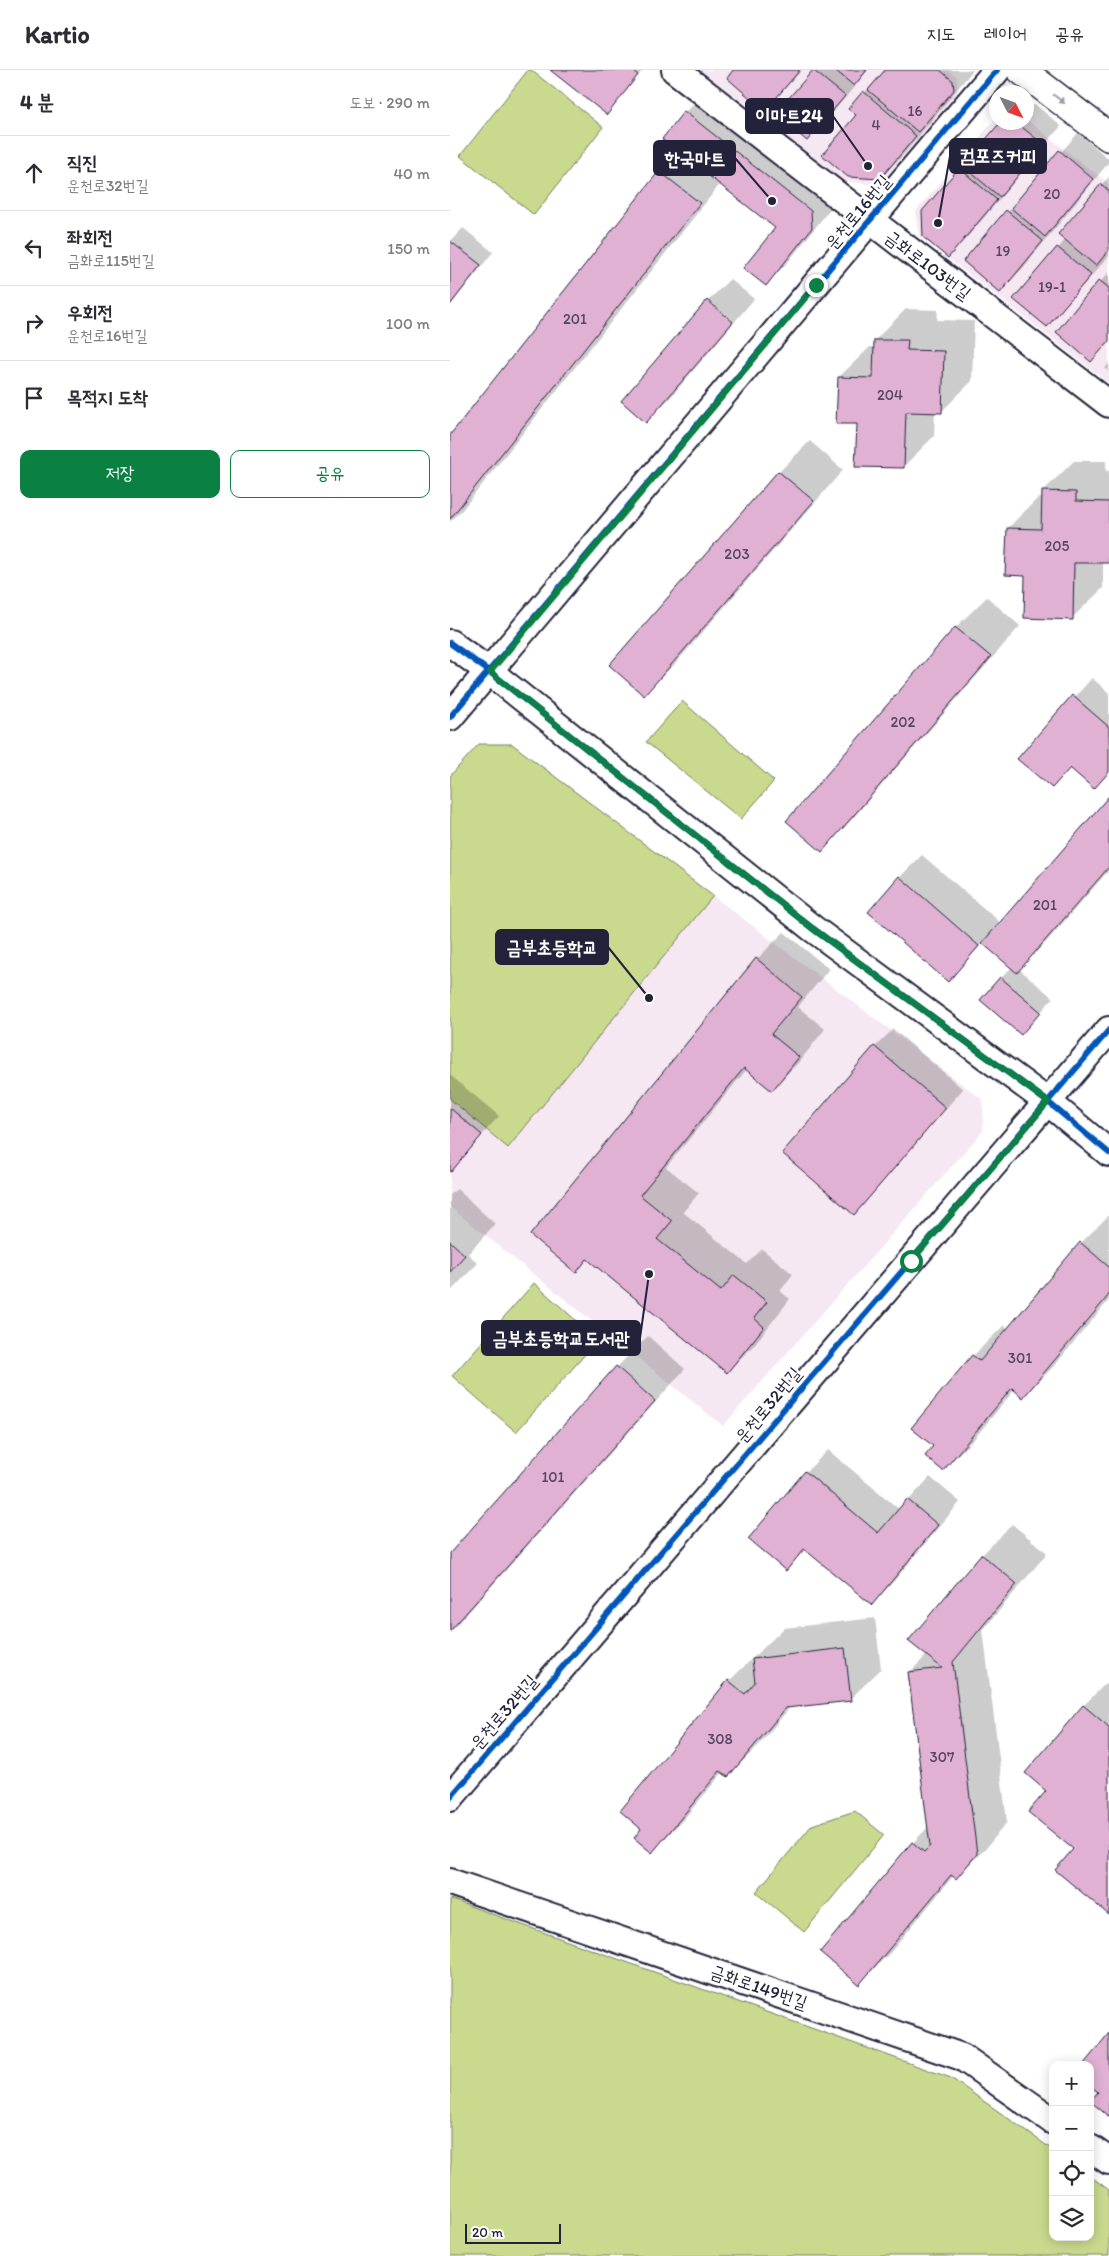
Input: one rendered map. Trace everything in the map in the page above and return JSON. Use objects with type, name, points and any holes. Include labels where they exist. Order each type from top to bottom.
[{"type":"main road","points":[[1021,70],[1109,137]]},
{"type":"street","name":"금화로103번길","points":[[675,70],[1109,404]]},
{"type":"street","name":"운천로16번길","points":[[450,717],[997,70]]},
{"type":"street","points":[[450,643],[490,672],[812,928],[1048,1102],[1109,1153]]},
{"type":"street","name":"운천로32번길","points":[[450,1798],[1109,1030]]},
{"type":"street","name":"금화로149번길","points":[[450,1882],[962,2057],[1049,2118]]},
{"type":"street","points":[[1094,2151],[1109,2162]]},
{"type":"shaded area","points":[[700,70],[947,70],[957,77],[958,93],[879,185],[843,181]]},
{"type":"shaded area","points":[[1034,125],[1109,184],[1109,383],[919,236],[916,211],[989,126],[989,130],[1034,130]]},
{"type":"shaded area","points":[[479,744],[512,744],[983,1100],[983,1131],[723,1426],[450,1207],[450,776]]},
{"type":"green space","points":[[528,70],[531,70],[603,127],[534,215],[460,156]]},
{"type":"green space","points":[[682,701],[774,781],[741,819],[646,742]]},
{"type":"green space","points":[[479,744],[512,744],[713,896],[508,1148],[450,1099],[450,776]]},
{"type":"green space","points":[[534,1283],[598,1340],[516,1432],[452,1376]]},
{"type":"green space","points":[[855,1811],[884,1835],[804,1932],[756,1892],[812,1825]]},
{"type":"green space","points":[[450,1899],[951,2078],[1049,2147],[1049,2241],[1094,2241],[1094,2179],[1109,2190],[1109,2256],[450,2256]]},
{"type":"building","points":[[550,70],[632,70],[638,75],[607,115]]},
{"type":"building","points":[[733,70],[800,70],[765,111],[727,78]]},
{"type":"building","points":[[813,70],[845,96],[807,141],[775,114]]},
{"type":"building","points":[[835,70],[867,70],[854,86]]},
{"type":"building","points":[[885,70],[940,70],[953,81],[954,90],[918,132],[868,90]]},
{"type":"building","points":[[863,91],[916,136],[880,179],[848,177],[822,155],[856,115],[848,109]]},
{"type":"building","points":[[684,111],[811,211],[812,228],[766,286],[743,268],[775,228],[662,139]]},
{"type":"building","points":[[994,130],[1026,130],[1044,145],[1000,197],[963,166]]},
{"type":"building","points":[[1059,150],[1093,179],[1045,237],[1011,208]]},
{"type":"building","points":[[959,168],[997,200],[948,258],[923,237],[922,211]]},
{"type":"building","points":[[659,171],[700,203],[450,519],[450,435]]},
{"type":"building","points":[[1101,184],[1109,191],[1109,250],[1096,266],[1058,234]]},
{"type":"building","points":[[1006,210],[1043,241],[1000,293],[963,261]]},
{"type":"building","points":[[450,241],[481,265],[450,305]]},
{"type":"building","points":[[1057,247],[1091,275],[1047,327],[1013,299]]},
{"type":"building","points":[[1099,280],[1109,288],[1109,341],[1091,362],[1056,332]]},
{"type":"building","points":[[707,300],[733,322],[646,423],[621,401]]},
{"type":"building","points":[[874,340],[908,340],[907,350],[944,351],[942,413],[906,412],[904,468],[855,467],[857,424],[836,424],[838,377],[873,378]]},
{"type":"building","points":[[778,471],[814,501],[644,696],[609,665]]},
{"type":"building","points":[[1042,491],[1076,492],[1076,501],[1109,502],[1109,563],[1074,563],[1073,620],[1024,618],[1025,576],[1005,575],[1007,528],[1041,529]]},
{"type":"building","points":[[955,627],[991,657],[822,852],[786,821]]},
{"type":"building","points":[[1072,695],[1109,727],[1109,772],[1094,789],[1070,768],[1052,788],[1017,759]]},
{"type":"building","points":[[1109,796],[1109,867],[1017,973],[982,943]]},
{"type":"building","points":[[899,876],[979,946],[948,982],[868,912]]},
{"type":"building","points":[[756,958],[802,997],[771,1034],[799,1057],[772,1091],[744,1068],[640,1195],[672,1221],[657,1239],[721,1291],[734,1275],[767,1302],[754,1318],[764,1327],[727,1373],[587,1259],[576,1273],[530,1235]]},
{"type":"building","points":[[1000,977],[1041,1012],[1021,1035],[980,1000]]},
{"type":"building","points":[[874,1046],[946,1108],[854,1215],[782,1153]]},
{"type":"building","points":[[450,1108],[482,1135],[451,1172],[450,1171]]},
{"type":"building","points":[[450,1241],[465,1255],[450,1272]]},
{"type":"building","points":[[1080,1242],[1109,1267],[1109,1295],[1023,1398],[1012,1388],[943,1471],[925,1456],[933,1446],[911,1428],[972,1355],[980,1361]]},
{"type":"building","points":[[616,1366],[655,1401],[450,1631],[450,1553]]},
{"type":"building","points":[[805,1471],[878,1533],[907,1499],[938,1525],[872,1605],[804,1549],[786,1571],[748,1539]]},
{"type":"building","points":[[981,1554],[1017,1584],[953,1662],[977,1854],[956,1879],[951,1875],[859,1985],[820,1952],[912,1842],[924,1852],[930,1846],[908,1672],[942,1668],[908,1641]]},
{"type":"building","points":[[845,1648],[851,1701],[786,1708],[728,1777],[720,1771],[652,1853],[634,1838],[641,1829],[620,1811],[728,1680],[745,1694],[755,1682],[752,1659]]},
{"type":"building","points":[[1083,1705],[1109,1727],[1109,1915],[1055,1870],[1073,1849],[1028,1812],[1046,1791],[1025,1773]]},
{"type":"building","points":[[1109,2033],[1108,2116],[1094,2104],[1094,2096],[1098,2092],[1094,2089],[1094,2061],[1086,2061]]},
{"type":"cycle path","points":[[450,717],[997,70]]},
{"type":"cycle path","points":[[450,643],[490,672],[812,928],[1048,1102],[1109,1153]]},
{"type":"cycle path","points":[[450,1798],[1109,1030]]},
{"type":"place","name":"이마트24","points":[[868,166]]},
{"type":"place","name":"한국마트","points":[[772,201]]},
{"type":"place","name":"컴포즈커피","points":[[938,223]]},
{"type":"place","name":"금부초등학교","points":[[649,998]]},
{"type":"place","name":"금부초등학교도서관","points":[[649,1274]]},
{"type":"route","points":[[816,285],[490,672],[812,928],[1048,1102],[911,1261]]}]
